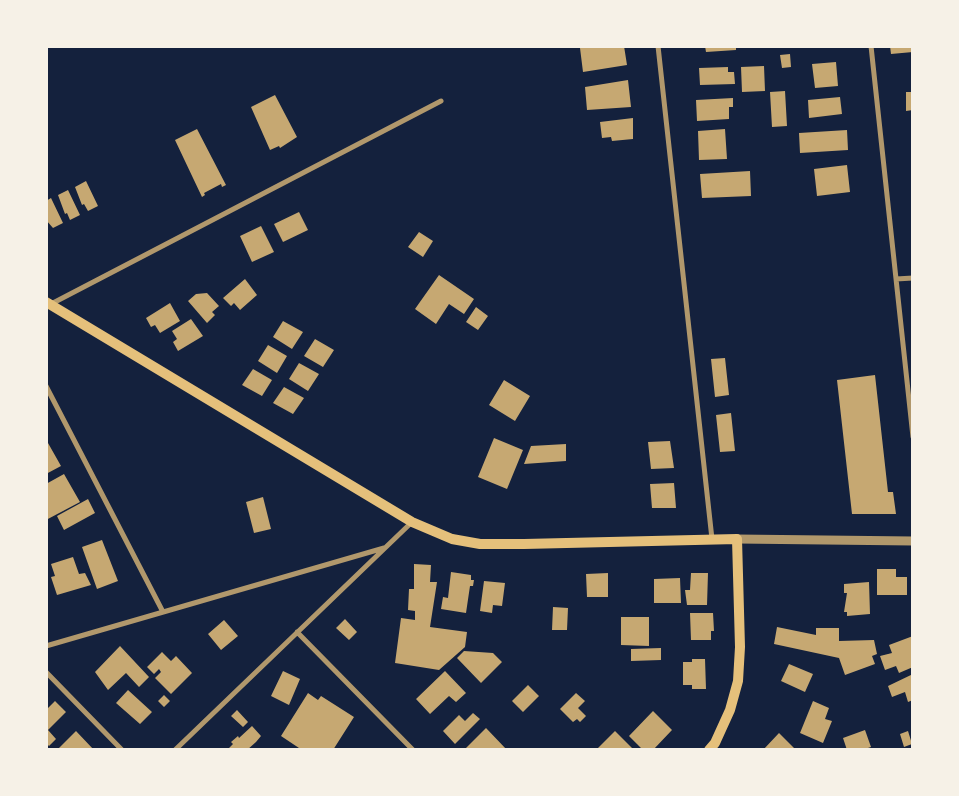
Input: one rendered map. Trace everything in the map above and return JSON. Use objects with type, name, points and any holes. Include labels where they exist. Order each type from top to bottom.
[{"type":"main road","points":[[48,303],[412,522],[452,539],[480,544],[737,539],[740,647],[738,682],[730,710],[715,743],[709,750]]},
{"type":"street","points":[[658,46],[712,539]]},
{"type":"street","points":[[871,46],[913,437]]},
{"type":"street","points":[[48,303],[441,101]]},
{"type":"street","points":[[896,279],[913,278]]},
{"type":"street","points":[[46,386],[163,612]]},
{"type":"street","points":[[175,750],[412,522]]},
{"type":"street","points":[[737,539],[913,541]]},
{"type":"street","points":[[46,646],[384,548]]},
{"type":"street","points":[[297,632],[413,750]]},
{"type":"street","points":[[46,672],[122,750]]},
{"type":"building","points":[[589,46],[624,46],[627,65],[583,72],[580,48]]},
{"type":"building","points":[[705,46],[736,46],[736,50],[706,52]]},
{"type":"building","points":[[890,46],[913,46],[913,52],[891,54]]},
{"type":"building","points":[[790,54],[791,67],[782,68],[780,55]]},
{"type":"building","points":[[836,62],[838,86],[815,88],[812,64]]},
{"type":"building","points":[[764,66],[765,91],[742,92],[741,67]]},
{"type":"building","points":[[728,67],[728,72],[734,72],[735,84],[700,85],[699,68]]},
{"type":"building","points":[[628,80],[631,107],[587,110],[585,87]]},
{"type":"building","points":[[785,91],[787,126],[772,127],[770,92]]},
{"type":"building","points":[[906,92],[913,92],[913,110],[906,111]]},
{"type":"building","points":[[275,95],[297,137],[280,148],[279,146],[270,150],[251,107]]},
{"type":"building","points":[[840,97],[842,114],[809,118],[808,100]]},
{"type":"building","points":[[733,98],[733,107],[729,107],[729,119],[697,121],[696,100]]},
{"type":"building","points":[[633,118],[633,139],[612,141],[611,137],[602,138],[600,122]]},
{"type":"building","points":[[197,129],[226,185],[222,187],[221,184],[204,193],[205,195],[202,197],[175,140]]},
{"type":"building","points":[[725,129],[727,159],[699,160],[698,131]]},
{"type":"building","points":[[847,130],[848,150],[800,153],[799,133]]},
{"type":"building","points":[[847,165],[850,192],[817,196],[814,169]]},
{"type":"building","points":[[750,171],[751,196],[702,198],[700,174]]},
{"type":"building","points":[[86,181],[98,206],[88,211],[84,204],[82,205],[75,187]]},
{"type":"building","points":[[68,190],[80,215],[70,220],[67,213],[65,214],[58,195]]},
{"type":"building","points":[[51,198],[63,223],[53,228],[46,220],[46,201]]},
{"type":"building","points":[[299,212],[308,230],[283,242],[274,224]]},
{"type":"building","points":[[261,226],[274,252],[252,262],[240,236]]},
{"type":"building","points":[[419,232],[433,241],[423,257],[408,247]]},
{"type":"building","points":[[439,275],[474,299],[464,314],[449,304],[436,324],[415,309]]},
{"type":"building","points":[[245,279],[257,295],[240,310],[234,303],[231,306],[223,298]]},
{"type":"building","points":[[207,293],[219,306],[212,312],[215,315],[207,323],[188,301],[196,294]]},
{"type":"building","points":[[170,303],[180,321],[160,333],[155,325],[151,327],[146,318]]},
{"type":"building","points":[[476,307],[488,316],[478,330],[466,322]]},
{"type":"building","points":[[191,319],[203,336],[178,351],[173,342],[177,339],[172,331]]},
{"type":"building","points":[[283,321],[303,332],[292,349],[273,337]]},
{"type":"building","points":[[315,339],[334,350],[323,367],[304,356]]},
{"type":"building","points":[[268,345],[287,356],[277,373],[258,361]]},
{"type":"building","points":[[725,358],[729,395],[715,397],[711,359]]},
{"type":"building","points":[[299,363],[319,374],[308,391],[289,379]]},
{"type":"building","points":[[253,369],[272,380],[262,396],[242,385]]},
{"type":"building","points":[[875,375],[888,492],[893,492],[896,514],[852,514],[837,380]]},
{"type":"building","points":[[504,380],[530,396],[515,421],[489,405]]},
{"type":"building","points":[[284,387],[304,398],[293,414],[273,403]]},
{"type":"building","points":[[731,413],[735,451],[720,452],[716,415]]},
{"type":"building","points":[[494,438],[523,450],[507,489],[478,477]]},
{"type":"building","points":[[670,441],[674,468],[651,469],[648,442]]},
{"type":"building","points":[[48,443],[61,466],[46,474],[46,444]]},
{"type":"building","points":[[566,444],[566,461],[524,464],[531,446]]},
{"type":"building","points":[[64,474],[80,502],[46,520],[46,484]]},
{"type":"building","points":[[674,483],[676,508],[652,508],[650,484]]},
{"type":"building","points":[[263,497],[271,529],[254,533],[246,502]]},
{"type":"building","points":[[88,499],[95,513],[64,530],[57,516]]},
{"type":"building","points":[[102,540],[118,581],[97,589],[82,547]]},
{"type":"building","points":[[73,557],[79,574],[85,573],[91,585],[57,595],[51,577],[55,576],[51,564]]},
{"type":"building","points":[[414,564],[431,565],[430,582],[437,582],[430,627],[467,632],[465,647],[439,670],[395,663],[401,618],[415,620],[415,611],[408,610],[409,589],[414,589]]},
{"type":"building","points":[[877,569],[896,569],[896,577],[907,577],[907,595],[877,595]]},
{"type":"building","points":[[451,572],[471,575],[471,580],[474,580],[473,586],[470,586],[466,613],[441,609],[443,597],[448,598]]},
{"type":"building","points":[[608,573],[608,597],[587,597],[586,574]]},
{"type":"building","points":[[691,573],[708,573],[707,605],[687,605],[685,590],[690,590]]},
{"type":"building","points":[[680,578],[681,603],[654,603],[654,579]]},
{"type":"building","points":[[484,581],[505,583],[502,606],[493,605],[492,613],[480,611]]},
{"type":"building","points":[[869,582],[870,614],[847,616],[847,612],[844,612],[847,593],[844,593],[844,584]]},
{"type":"building","points":[[553,607],[568,608],[567,630],[552,630]]},
{"type":"building","points":[[690,613],[713,613],[714,631],[711,631],[711,640],[691,640]]},
{"type":"building","points":[[621,617],[649,617],[649,646],[621,645]]},
{"type":"building","points":[[345,619],[357,632],[349,640],[336,628]]},
{"type":"building","points":[[224,620],[238,636],[221,650],[208,634]]},
{"type":"building","points":[[777,627],[816,635],[816,628],[839,628],[839,641],[874,640],[877,654],[872,656],[875,664],[845,675],[839,658],[774,644]]},
{"type":"building","points":[[913,636],[913,667],[899,673],[896,666],[885,670],[880,656],[892,653],[889,645]]},
{"type":"building","points":[[120,646],[149,677],[139,687],[126,673],[108,690],[95,672]]},
{"type":"building","points":[[661,648],[661,660],[631,661],[631,649]]},
{"type":"building","points":[[464,651],[493,653],[502,662],[481,683],[457,658]]},
{"type":"building","points":[[162,652],[171,661],[176,656],[192,673],[171,694],[155,678],[161,672],[159,669],[154,674],[147,667]]},
{"type":"building","points":[[692,659],[705,659],[706,689],[692,689],[692,685],[683,685],[683,662],[692,662]]},
{"type":"building","points":[[789,664],[813,674],[805,692],[781,681]]},
{"type":"building","points":[[283,671],[300,679],[289,705],[271,696]]},
{"type":"building","points":[[445,671],[466,693],[456,702],[449,696],[430,714],[416,699]]},
{"type":"building","points":[[913,674],[913,700],[908,702],[905,692],[892,697],[888,686]]},
{"type":"building","points":[[528,685],[539,696],[523,712],[512,701]]},
{"type":"building","points":[[128,690],[152,712],[140,724],[116,703]]},
{"type":"building","points":[[308,693],[318,700],[321,696],[354,717],[333,750],[302,750],[281,736]]},
{"type":"building","points":[[576,693],[585,701],[578,708],[586,716],[580,722],[577,719],[573,722],[560,709]]},
{"type":"building","points":[[164,695],[170,701],[164,707],[158,701]]},
{"type":"building","points":[[55,701],[66,712],[48,730],[56,739],[49,746],[46,743],[46,710]]},
{"type":"building","points":[[813,701],[829,708],[825,719],[832,721],[823,743],[800,733]]},
{"type":"building","points":[[237,710],[248,722],[243,727],[231,716]]},
{"type":"building","points":[[653,711],[672,730],[653,750],[643,750],[629,736]]},
{"type":"building","points":[[473,713],[480,719],[455,744],[443,731],[459,715],[465,721]]},
{"type":"building","points":[[252,726],[261,736],[256,742],[247,750],[227,750],[233,744],[231,742],[238,736],[239,738]]},
{"type":"building","points":[[486,728],[507,750],[464,750]]},
{"type":"building","points":[[865,730],[871,747],[862,750],[847,750],[843,738]]},
{"type":"building","points":[[76,731],[94,750],[57,750]]},
{"type":"building","points":[[615,731],[634,750],[596,750]]},
{"type":"building","points":[[908,731],[912,744],[904,747],[900,734]]},
{"type":"building","points":[[779,733],[796,750],[763,750]]}]
